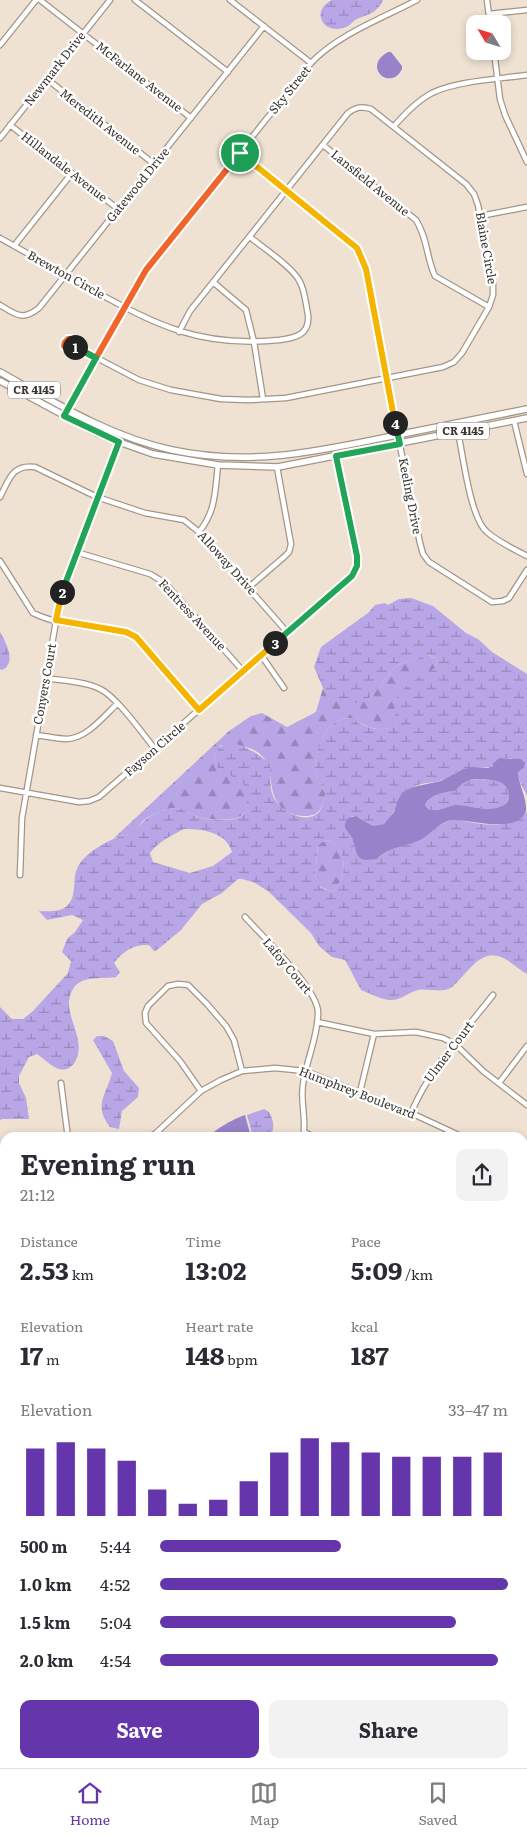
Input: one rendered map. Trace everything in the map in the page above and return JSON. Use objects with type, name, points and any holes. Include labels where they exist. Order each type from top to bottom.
[{"type":"main road","name":"CR 4145","points":[[0,372],[68,409],[121,434],[171,450],[219,457],[271,458],[289,456],[527,409]]},
{"type":"main road","name":"CR 4145","points":[[0,381],[64,416],[119,442],[153,454],[218,465],[278,467],[527,418]]},
{"type":"main road","points":[[278,467],[289,456]]},
{"type":"main road","points":[[263,467],[271,458]]},
{"type":"street","points":[[0,45],[36,0]]},
{"type":"street","name":"McFarlane Avenue","points":[[40,0],[191,118]]},
{"type":"street","name":"Newmark Drive","points":[[0,138],[110,0]]},
{"type":"street","points":[[135,0],[228,72]]},
{"type":"street","points":[[230,0],[311,63]]},
{"type":"street","name":"Sky Street","points":[[64,416],[146,270],[311,63],[324,51],[343,39],[417,0]]},
{"type":"street","points":[[487,0],[489,14],[527,10]]},
{"type":"street","name":"Gatewood Drive","points":[[0,305],[16,315],[24,316],[32,314],[39,308],[264,26]]},
{"type":"street","points":[[495,60],[505,115],[527,162]]},
{"type":"street","points":[[394,126],[418,102],[432,93],[449,86],[527,76]]},
{"type":"street","name":"Meredith Avenue","points":[[47,79],[154,164]]},
{"type":"street","name":"Blaine Circle","points":[[74,346],[140,380],[171,390],[222,399],[263,400],[286,398],[443,367],[454,362],[462,353],[493,295],[493,282],[474,194],[466,184],[371,109],[364,107],[354,108],[348,113],[190,311],[180,332]]},
{"type":"street","name":"Hillandale Avenue","points":[[10,125],[118,209]]},
{"type":"street","name":"Lansfield Avenue","points":[[323,145],[416,220],[423,231],[430,268],[434,276],[488,307]]},
{"type":"street","name":"Keeling Drive","points":[[240,153],[357,248],[366,269],[386,378],[423,554],[429,562],[492,602],[504,601],[509,598],[527,570]]},
{"type":"street","points":[[14,246],[72,172]]},
{"type":"street","points":[[480,216],[527,207]]},
{"type":"street","name":"Brewton Circle","points":[[0,238],[124,307],[149,320],[180,332],[215,339],[254,342],[291,339],[300,336],[306,330],[308,322],[300,281],[289,268],[250,237]]},
{"type":"street","points":[[213,282],[246,310],[254,342],[263,400]]},
{"type":"street","points":[[514,420],[527,474]]},
{"type":"street","points":[[458,432],[474,511],[480,525],[487,533],[527,556]]},
{"type":"street","name":"Conyers Court","points":[[20,875],[22,818],[60,598],[119,442]]},
{"type":"street","name":"Fayson Circle","points":[[0,788],[78,802],[90,801],[108,791],[352,576],[357,566],[357,556],[336,456]]},
{"type":"street","points":[[199,532],[207,522],[212,511],[218,465]]},
{"type":"street","name":"Alloway Drive","points":[[0,496],[16,469],[25,466],[35,467],[97,497],[145,512],[184,520],[199,532],[288,632]]},
{"type":"street","points":[[248,588],[284,557],[289,552],[292,544],[278,467]]},
{"type":"street","name":"Fentress Avenue","points":[[76,552],[150,574],[166,583],[243,671]]},
{"type":"street","points":[[0,561],[32,613],[41,617],[126,632],[136,637],[199,710]]},
{"type":"street","points":[[261,655],[284,688]]},
{"type":"street","points":[[46,678],[100,688],[117,704],[155,749]]},
{"type":"street","points":[[36,735],[65,739],[74,738],[88,730],[117,704]]},
{"type":"street","name":"Lafoy Court","points":[[245,917],[312,994],[318,1004],[317,1022],[305,1070],[302,1091],[305,1123],[304,1132]]},
{"type":"street","points":[[202,1091],[146,1023],[145,1013],[148,1006],[168,986],[188,985],[207,1004],[226,1026],[234,1040],[242,1071]]},
{"type":"street","name":"Ulmer Court","points":[[411,1113],[420,1092],[433,1072],[493,994]]},
{"type":"street","points":[[317,1022],[374,1034],[416,1032],[436,1036],[455,1044],[483,1071],[527,1105]]},
{"type":"street","points":[[360,1092],[374,1034]]},
{"type":"street","points":[[499,1083],[527,1046]]},
{"type":"street","name":"Humphrey Boulevard","points":[[157,1132],[202,1091],[221,1080],[242,1071],[275,1068],[305,1070],[411,1113],[452,1132]]},
{"type":"street","points":[[61,1083],[67,1132]]},
{"type":"green space","points":[[332,0],[383,0],[374,12],[357,19],[350,25],[336,29],[325,25],[321,15],[325,5]]},
{"type":"green space","points":[[411,598],[433,606],[466,633],[478,639],[492,652],[527,674],[527,795],[519,778],[518,771],[521,769],[512,758],[499,758],[495,766],[464,769],[442,780],[413,787],[404,795],[384,824],[373,826],[360,818],[352,816],[345,828],[352,838],[357,855],[377,859],[391,849],[420,840],[435,828],[454,819],[483,824],[503,824],[520,818],[527,811],[527,974],[506,959],[491,955],[478,961],[457,983],[448,989],[418,990],[394,1000],[379,997],[361,990],[345,960],[332,957],[319,946],[311,933],[268,891],[253,882],[238,879],[222,893],[202,904],[181,930],[157,950],[154,951],[149,945],[144,945],[134,947],[121,955],[114,963],[120,972],[116,977],[84,980],[76,985],[71,993],[69,1003],[79,1047],[75,1062],[72,1066],[61,1070],[37,1054],[29,1057],[19,1076],[19,1083],[26,1098],[29,1119],[0,1120],[0,1007],[12,1019],[23,1019],[33,1011],[68,973],[71,961],[62,952],[67,939],[75,932],[83,920],[72,915],[47,920],[39,911],[53,911],[67,906],[73,896],[75,876],[79,864],[91,852],[106,842],[134,831],[146,819],[157,813],[178,808],[198,817],[221,820],[238,818],[243,815],[247,805],[244,785],[240,780],[219,769],[215,762],[218,749],[226,744],[230,743],[244,747],[259,755],[270,765],[273,796],[287,811],[300,817],[314,816],[319,812],[326,794],[316,775],[317,752],[330,727],[344,719],[353,719],[377,729],[397,726],[395,716],[396,699],[410,683],[435,668],[437,659],[429,655],[403,663],[395,667],[368,700],[358,703],[341,703],[323,688],[314,667],[321,647],[368,613],[375,605],[385,603],[388,605],[399,599]],"holes":[[[184,829],[213,833],[225,840],[232,852],[213,866],[190,873],[153,862],[150,853],[157,845]],[[329,840],[340,851],[344,864],[341,879],[333,892],[320,887],[315,876],[318,845]]]},
{"type":"green space","points":[[0,632],[10,658],[9,663],[2,670],[0,669]]},
{"type":"green space","points":[[428,655],[437,659],[435,668],[404,689],[395,705],[397,726],[378,729],[353,719],[344,719],[330,727],[317,752],[315,772],[326,794],[320,810],[314,814],[310,816],[295,815],[279,805],[273,791],[269,770],[258,752],[243,746],[221,745],[216,754],[215,761],[223,770],[243,783],[247,789],[247,808],[245,813],[233,819],[218,820],[196,816],[178,808],[170,809],[145,819],[133,832],[114,838],[229,731],[251,716],[262,713],[287,727],[316,712],[323,688],[328,694],[368,700],[395,667]]},
{"type":"green space","points":[[472,779],[490,780],[505,785],[509,796],[507,802],[498,808],[492,809],[461,805],[436,810],[430,810],[426,807],[425,804],[434,796],[455,791],[462,784]]},
{"type":"green space","points":[[329,840],[340,851],[344,864],[341,879],[333,892],[319,886],[315,876],[318,845]]},
{"type":"green space","points":[[97,1036],[104,1036],[113,1041],[124,1071],[139,1088],[138,1097],[122,1111],[119,1129],[110,1127],[102,1113],[102,1100],[112,1073],[93,1040]]},
{"type":"green space","points":[[264,1109],[269,1112],[273,1124],[272,1132],[252,1132],[247,1115]]},
{"type":"shaded area","points":[[391,52],[402,66],[397,75],[391,78],[381,75],[377,64],[380,58]]},
{"type":"shaded area","points":[[499,758],[521,759],[525,763],[524,767],[518,772],[526,806],[526,811],[521,818],[504,824],[462,820],[449,821],[441,824],[422,839],[393,849],[377,859],[365,860],[357,855],[352,838],[345,828],[348,818],[356,816],[373,826],[384,824],[394,812],[403,792],[413,787],[441,781],[463,769],[473,767],[487,768],[494,766],[494,763]],"holes":[[[472,779],[490,780],[505,785],[509,796],[507,802],[498,808],[492,809],[461,805],[436,810],[427,808],[425,804],[434,796],[455,791],[462,784]]]},
{"type":"shaded area","points":[[245,1115],[250,1132],[214,1132],[231,1121]]},
{"type":"route","points":[[240,153],[146,270],[96,358],[74,346],[71,349],[67,349],[64,344],[66,340],[72,339],[74,346],[79,349],[96,358],[64,416],[119,442],[67,575],[56,620],[126,632],[136,637],[199,710],[352,576],[357,566],[357,556],[336,456],[400,444],[366,269],[357,248],[240,153]]}]
